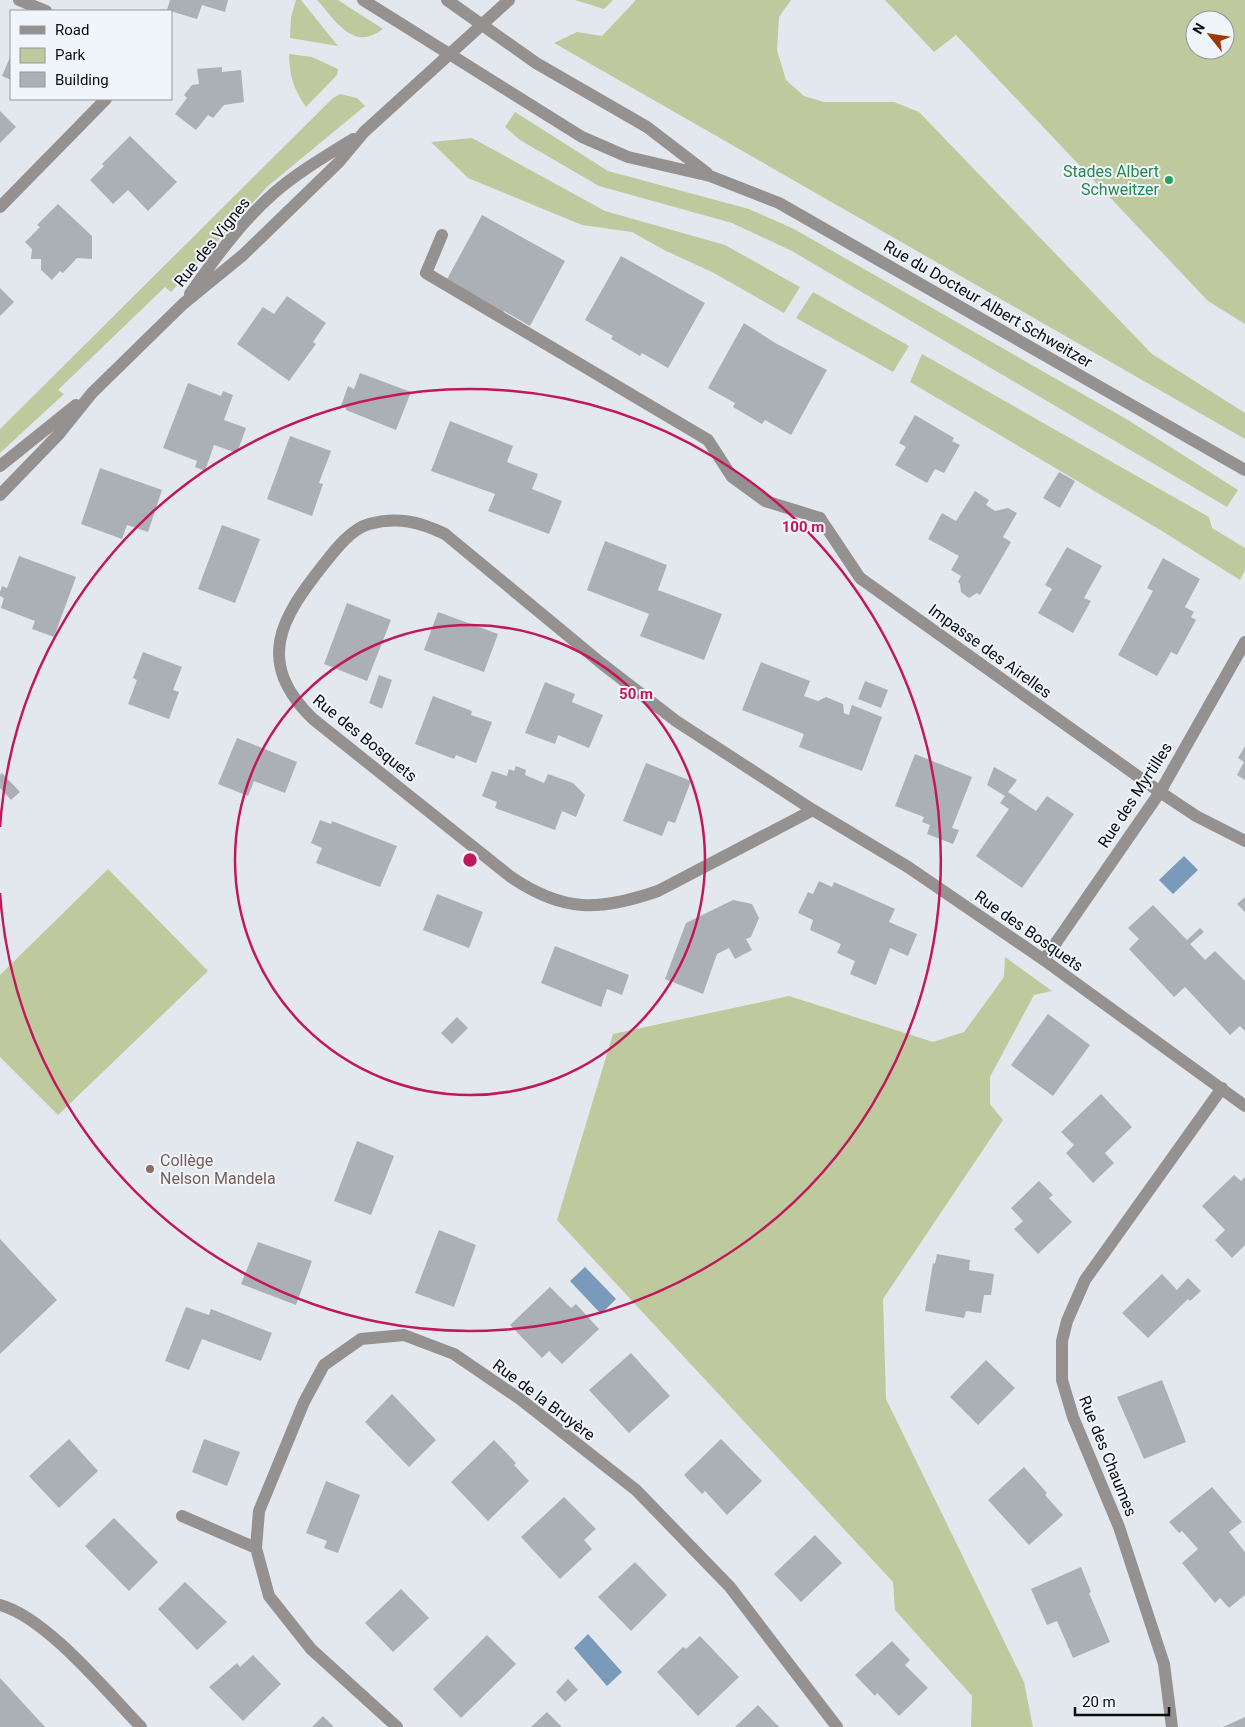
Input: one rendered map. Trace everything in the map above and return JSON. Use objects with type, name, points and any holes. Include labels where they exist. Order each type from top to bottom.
[{"type":"street","points":[[19,0],[44,10]]},
{"type":"street","name":"Rue du Docteur Albert Schweitzer","points":[[363,0],[582,137],[609,150],[710,176],[762,195],[1245,470]]},
{"type":"street","name":"Rue du Docteur Albert Schweitzer","points":[[447,0],[536,63],[647,127],[710,176]]},
{"type":"street","name":"Rue des Vignes","points":[[0,466],[92,393],[184,304],[243,256],[339,162],[364,132],[509,0]]},
{"type":"street","points":[[0,207],[105,100]]},
{"type":"street","name":"Rue des Vignes","points":[[184,304],[230,239],[273,194],[294,176],[364,132]]},
{"type":"street","name":"Impasse des Airelles","points":[[442,235],[426,273],[708,440],[732,477],[765,501],[820,518],[860,578],[1160,792],[1196,816],[1245,841]]},
{"type":"street","name":"Rue des Vignes","points":[[0,495],[59,434],[92,393]]},
{"type":"street","name":"Rue des Bosquets","points":[[813,810],[658,891],[634,900],[596,906],[582,906],[545,897],[510,877],[312,718],[297,703],[286,686],[280,669],[279,646],[283,626],[291,608],[308,584],[351,535],[366,524],[387,520],[422,523],[445,534],[601,663],[676,722],[813,810],[908,867],[1044,960],[1222,1088]]},
{"type":"street","name":"Rue des Myrtilles","points":[[1044,960],[1160,792],[1245,642]]},
{"type":"street","points":[[1222,1088],[1245,1106]]},
{"type":"street","name":"Rue des Chaumes","points":[[1172,1727],[1164,1664],[1119,1527],[1066,1400],[1062,1371],[1062,1340],[1067,1320],[1085,1280],[1222,1088]]},
{"type":"street","name":"Rue de la Bruyère","points":[[397,1727],[311,1649],[269,1596],[256,1548],[259,1511],[304,1402],[324,1365],[360,1339],[404,1336],[454,1354],[520,1399],[636,1490],[730,1588],[837,1727]]},
{"type":"street","points":[[182,1516],[256,1548]]},
{"type":"street","points":[[0,1605],[12,1608],[31,1620],[65,1649],[141,1727]]},
{"type":"green space","points":[[296,0],[301,0],[338,46],[290,38],[291,17]]},
{"type":"green space","points":[[317,0],[338,0],[383,29],[363,37],[354,35],[338,24]]},
{"type":"green space","points":[[575,0],[613,0],[604,9]]},
{"type":"green space","points":[[636,0],[791,0],[779,17],[777,50],[786,80],[804,96],[824,102],[894,102],[919,112],[1152,354],[1245,413],[1245,439],[554,43],[577,32],[602,36]]},
{"type":"green space","name":"Stades Albert Schweitzer","points":[[885,0],[1245,0],[1245,324],[1208,301],[956,35],[934,52]]},
{"type":"green space","points":[[289,54],[312,57],[338,69],[337,75],[306,107],[293,82]]},
{"type":"green space","points":[[340,94],[357,98],[365,106],[268,186],[171,292],[165,287],[58,390],[64,394],[0,453],[0,429],[333,98]]},
{"type":"green space","points":[[515,112],[608,171],[749,209],[794,229],[1128,420],[1238,490],[1227,507],[792,251],[732,223],[599,186],[520,140],[505,127]]},
{"type":"green space","points":[[472,138],[605,211],[725,245],[800,287],[784,313],[712,272],[664,250],[632,232],[582,225],[468,178],[431,142]]},
{"type":"green space","points":[[813,292],[909,346],[893,372],[796,318]]},
{"type":"green space","points":[[922,354],[1209,517],[1212,528],[1245,548],[1245,570],[1240,580],[1162,531],[910,382]]},
{"type":"green space","points":[[108,869],[208,971],[58,1115],[0,1057],[0,975]]},
{"type":"green space","points":[[1005,957],[1052,991],[1034,995],[990,1077],[990,1104],[1003,1120],[883,1299],[886,1399],[1024,1682],[1033,1727],[971,1727],[972,1696],[895,1610],[893,1582],[557,1220],[613,1034],[789,996],[933,1042],[964,1032],[1004,977]]},
{"type":"water","points":[[1184,856],[1198,870],[1173,894],[1159,880]]},
{"type":"water","points":[[585,1267],[616,1299],[601,1314],[570,1281]]},
{"type":"water","points":[[588,1634],[622,1672],[607,1686],[574,1648]]},
{"type":"building","points":[[170,0],[228,0],[225,12],[202,5],[197,19],[167,10]]},
{"type":"building","points":[[10,57],[10,80],[2,76]]},
{"type":"building","points":[[222,67],[222,72],[241,70],[244,102],[224,105],[213,118],[208,115],[196,130],[175,114],[187,98],[184,95],[192,85],[199,84],[197,69]]},
{"type":"building","points":[[0,111],[16,127],[0,143]]},
{"type":"building","points":[[130,136],[177,182],[148,211],[128,190],[113,204],[90,180],[104,166],[102,164]]},
{"type":"building","points":[[58,204],[92,236],[92,259],[77,258],[63,273],[60,271],[52,280],[41,270],[41,259],[31,259],[32,249],[25,242],[40,227],[37,225]]},
{"type":"building","points":[[482,215],[565,261],[530,326],[504,311],[502,314],[447,279]]},
{"type":"building","points":[[621,256],[705,303],[668,368],[642,353],[640,356],[611,339],[613,336],[585,320]]},
{"type":"building","points":[[0,288],[14,302],[0,316]]},
{"type":"building","points":[[287,296],[326,323],[313,342],[316,344],[289,381],[237,344],[263,307],[274,314]]},
{"type":"building","points":[[744,323],[777,344],[827,370],[791,435],[765,420],[762,424],[733,407],[735,403],[708,388]]},
{"type":"building","points":[[360,373],[411,392],[396,430],[346,410],[346,408],[341,406],[348,386],[354,389]]},
{"type":"building","points":[[188,383],[221,396],[223,391],[233,395],[224,420],[246,428],[237,453],[214,445],[205,471],[195,467],[197,461],[163,448]]},
{"type":"building","points":[[915,415],[954,438],[952,441],[960,445],[944,473],[935,469],[927,483],[895,465],[906,447],[899,443]]},
{"type":"building","points":[[450,421],[513,446],[507,462],[538,474],[532,489],[562,501],[549,534],[488,511],[495,494],[431,471]]},
{"type":"building","points":[[290,436],[331,451],[319,483],[323,484],[312,516],[267,499]]},
{"type":"building","points":[[100,468],[162,490],[148,532],[127,525],[122,539],[81,524]]},
{"type":"building","points":[[1059,472],[1075,481],[1060,508],[1043,498]]},
{"type":"building","points":[[975,491],[989,500],[986,505],[995,511],[1008,508],[1017,513],[1003,537],[1011,542],[980,595],[977,593],[969,598],[961,592],[958,582],[961,576],[951,570],[959,556],[928,539],[942,513],[956,521]]},
{"type":"building","points":[[222,525],[260,539],[235,603],[198,589]]},
{"type":"building","points":[[605,541],[667,565],[658,590],[722,614],[704,660],[640,636],[649,614],[587,590]]},
{"type":"building","points":[[1067,547],[1102,566],[1084,598],[1091,601],[1073,633],[1038,613],[1052,589],[1045,585]]},
{"type":"building","points":[[19,556],[76,577],[54,637],[32,629],[35,621],[1,608],[4,598],[0,596],[2,586],[7,588]]},
{"type":"building","points":[[1163,558],[1200,579],[1185,607],[1194,612],[1191,617],[1196,620],[1177,655],[1171,652],[1157,676],[1118,655],[1153,591],[1147,588]]},
{"type":"building","points":[[347,603],[391,620],[367,681],[324,664]]},
{"type":"building","points":[[438,612],[498,634],[484,672],[424,650]]},
{"type":"building","points":[[143,652],[182,667],[173,690],[179,692],[169,719],[128,704],[137,680],[133,678]]},
{"type":"building","points":[[761,662],[810,681],[804,696],[818,701],[826,697],[843,704],[844,713],[849,715],[852,705],[882,717],[862,771],[799,747],[804,734],[742,710]]},
{"type":"building","points":[[379,675],[392,680],[382,709],[369,703]]},
{"type":"building","points":[[865,681],[888,690],[881,708],[858,699]]},
{"type":"building","points":[[545,682],[575,694],[572,702],[603,715],[589,748],[558,735],[555,744],[525,733]]},
{"type":"building","points":[[433,696],[472,711],[471,715],[492,722],[476,763],[456,755],[454,759],[415,744]]},
{"type":"building","points":[[237,738],[297,762],[285,793],[254,781],[248,796],[218,784]]},
{"type":"building","points":[[1245,746],[1245,780],[1237,775],[1244,762],[1238,758]]},
{"type":"building","points":[[915,754],[972,777],[952,828],[959,830],[953,844],[927,834],[930,825],[922,822],[924,817],[895,806]]},
{"type":"building","points":[[646,763],[691,781],[675,823],[668,821],[662,836],[623,821]]},
{"type":"building","points":[[516,766],[526,770],[525,775],[544,783],[548,774],[573,783],[585,795],[576,817],[562,811],[555,830],[495,808],[497,802],[482,796],[492,771],[507,776],[509,769],[514,771]]},
{"type":"building","points":[[994,767],[1017,780],[1008,792],[1036,811],[1047,796],[1074,814],[1022,888],[976,856],[1009,809],[1000,803],[1005,796],[987,785]]},
{"type":"building","points":[[2,773],[20,792],[11,800],[0,788],[0,775]]},
{"type":"building","points":[[320,820],[331,824],[332,821],[397,846],[380,887],[316,863],[322,848],[311,843]]},
{"type":"building","points":[[819,881],[832,887],[834,882],[895,909],[889,922],[917,934],[908,956],[890,948],[876,985],[850,974],[855,961],[837,953],[841,944],[810,930],[813,920],[798,913],[808,892],[813,894]]},
{"type":"building","points":[[437,894],[483,912],[469,948],[423,930]]},
{"type":"building","points":[[1245,897],[1245,912],[1237,904]]},
{"type":"building","points":[[733,900],[752,904],[759,918],[751,937],[746,939],[752,950],[735,959],[729,948],[717,954],[703,994],[665,979],[686,923]]},
{"type":"building","points":[[1153,905],[1187,940],[1200,928],[1204,932],[1190,944],[1205,960],[1215,951],[1245,981],[1245,1031],[1240,1026],[1230,1035],[1185,987],[1174,997],[1129,949],[1139,939],[1128,928]]},
{"type":"building","points":[[555,946],[629,975],[622,995],[607,989],[601,1007],[541,983]]},
{"type":"building","points":[[1048,1014],[1090,1045],[1053,1096],[1011,1065]]},
{"type":"building","points":[[457,1017],[468,1028],[452,1044],[441,1033]]},
{"type":"building","points":[[1101,1094],[1132,1127],[1105,1153],[1114,1163],[1093,1183],[1066,1153],[1074,1145],[1061,1132]]},
{"type":"building","points":[[357,1141],[394,1156],[371,1215],[334,1201]]},
{"type":"building","points":[[1234,1175],[1241,1181],[1245,1177],[1245,1245],[1232,1258],[1215,1240],[1225,1230],[1202,1206]]},
{"type":"building","points":[[1039,1181],[1053,1195],[1049,1198],[1072,1222],[1038,1254],[1014,1229],[1023,1221],[1011,1208]]},
{"type":"building","points":[[439,1230],[476,1245],[454,1307],[415,1293]]},
{"type":"building","points":[[0,1239],[57,1300],[0,1354]]},
{"type":"building","points":[[258,1242],[312,1261],[296,1305],[241,1284]]},
{"type":"building","points":[[937,1254],[970,1260],[969,1270],[994,1274],[991,1295],[984,1295],[981,1313],[966,1311],[964,1318],[925,1311],[933,1263],[935,1264]]},
{"type":"building","points":[[1162,1274],[1177,1290],[1188,1278],[1201,1291],[1190,1301],[1188,1299],[1148,1338],[1122,1313]]},
{"type":"building","points":[[550,1287],[571,1308],[576,1304],[599,1329],[562,1364],[549,1351],[542,1358],[510,1325]]},
{"type":"building","points":[[186,1307],[209,1315],[211,1309],[272,1333],[261,1361],[202,1339],[189,1370],[165,1361]]},
{"type":"building","points":[[631,1353],[670,1396],[629,1433],[589,1390]]},
{"type":"building","points":[[986,1360],[1015,1388],[978,1425],[950,1397]]},
{"type":"building","points":[[1162,1380],[1186,1442],[1144,1459],[1117,1397]]},
{"type":"building","points":[[392,1394],[436,1440],[409,1467],[365,1422]]},
{"type":"building","points":[[69,1439],[98,1471],[59,1508],[29,1476]]},
{"type":"building","points":[[204,1439],[240,1452],[227,1486],[192,1472]]},
{"type":"building","points":[[721,1439],[762,1481],[727,1515],[705,1491],[702,1494],[684,1475]]},
{"type":"building","points":[[494,1440],[516,1463],[514,1465],[529,1481],[488,1521],[451,1482]]},
{"type":"building","points":[[1024,1467],[1063,1515],[1029,1545],[988,1500]]},
{"type":"building","points":[[326,1481],[360,1495],[338,1553],[324,1548],[327,1541],[306,1533]]},
{"type":"building","points":[[1212,1487],[1242,1522],[1229,1532],[1245,1552],[1245,1595],[1229,1608],[1220,1598],[1215,1603],[1182,1563],[1198,1549],[1182,1531],[1179,1533],[1169,1522]]},
{"type":"building","points":[[564,1497],[596,1529],[584,1540],[592,1549],[560,1579],[521,1537]]},
{"type":"building","points":[[114,1518],[158,1562],[129,1591],[85,1546]]},
{"type":"building","points":[[815,1535],[842,1563],[801,1602],[774,1574]]},
{"type":"building","points":[[635,1562],[667,1595],[631,1631],[598,1597]]},
{"type":"building","points":[[1081,1567],[1091,1592],[1089,1593],[1110,1642],[1073,1658],[1057,1621],[1047,1625],[1031,1589]]},
{"type":"building","points":[[185,1582],[227,1622],[197,1650],[158,1609]]},
{"type":"building","points":[[401,1589],[429,1618],[393,1652],[365,1623]]},
{"type":"building","points":[[487,1635],[516,1664],[461,1718],[433,1689]]},
{"type":"building","points":[[700,1636],[739,1677],[698,1716],[657,1672],[683,1647],[686,1649]]},
{"type":"building","points":[[892,1641],[910,1660],[905,1665],[928,1688],[899,1716],[877,1693],[875,1696],[855,1675]]},
{"type":"building","points":[[253,1655],[281,1684],[243,1721],[209,1687],[237,1663],[240,1667]]},
{"type":"building","points":[[0,1678],[22,1702],[45,1727],[0,1727]]},
{"type":"building","points":[[568,1679],[578,1690],[565,1702],[556,1692]]},
{"type":"building","points":[[758,1705],[779,1727],[735,1727]]},
{"type":"building","points":[[547,1712],[562,1727],[531,1727]]},
{"type":"building","points":[[323,1716],[334,1727],[312,1727]]},
{"type":"building","points":[[1245,1717],[1245,1727],[1223,1727]]},
{"type":"place","name":"Stades Albert Schweitzer","points":[[1169,180]]},
{"type":"place","name":"Collège Nelson Mandela","points":[[150,1169]]}]
